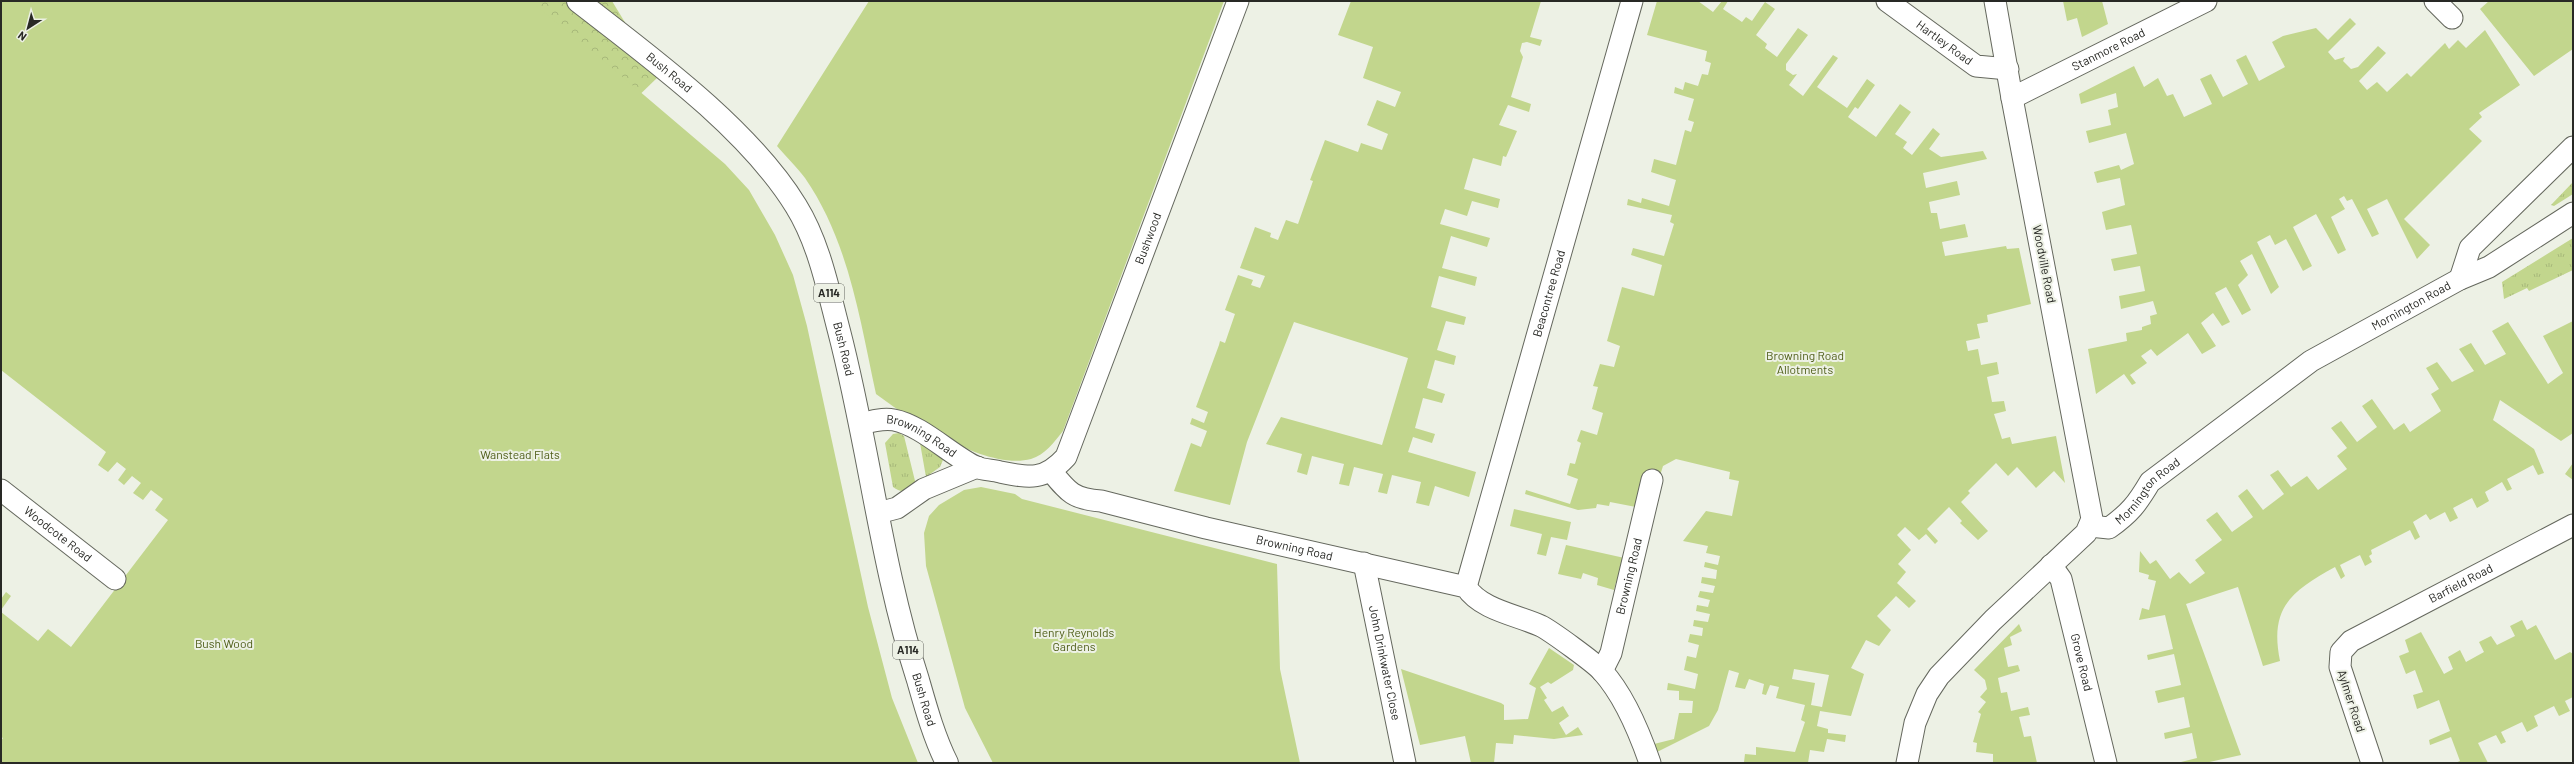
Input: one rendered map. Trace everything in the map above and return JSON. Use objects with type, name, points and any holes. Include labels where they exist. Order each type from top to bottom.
[{"type":"main road","name":"Bush Road","points":[[578,1],[725,121],[771,172],[796,206],[810,234],[824,273],[861,424],[878,513],[907,646],[927,710],[948,763]]},
{"type":"street","name":"Bushwood","points":[[1051,471],[1066,457],[1238,1]]},
{"type":"street","name":"Beacontree Road","points":[[1466,587],[1632,1]]},
{"type":"street","name":"Hartley Road","points":[[1887,1],[1976,66],[2008,69]]},
{"type":"street","name":"Woodville Road","points":[[1995,1],[2012,98],[2091,512],[2090,526]]},
{"type":"street","name":"Stanmore Road","points":[[2012,98],[2206,1]]},
{"type":"street","points":[[2435,1],[2452,18]]},
{"type":"street","name":"Mornington Road","points":[[2460,279],[2470,248],[2573,147]]},
{"type":"street","name":"Mornington Road","points":[[2090,526],[2109,528],[2135,507],[2150,482],[2311,361],[2460,279],[2489,267],[2573,213]]},
{"type":"street","name":"Browning Road","points":[[861,424],[881,420],[895,420],[950,448],[977,467],[1027,478],[1038,478],[1051,471],[1068,493],[1083,500],[1101,501],[1206,528],[1466,587]]},
{"type":"street","name":"Browning Road","points":[[878,513],[897,508],[924,489],[977,467]]},
{"type":"street","name":"Browning Road","points":[[1602,671],[1611,652],[1652,480]]},
{"type":"street","name":"Woodcote Road","points":[[1,490],[115,579]]},
{"type":"street","name":"Barfield Road","points":[[2351,641],[2571,525]]},
{"type":"street","points":[[1908,763],[1915,723],[1927,694],[1938,676],[2051,565],[2086,533],[2090,526]]},
{"type":"street","name":"John Drinkwater Close","points":[[1364,563],[1405,763]]},
{"type":"street","name":"Grove Road","points":[[2051,565],[2061,579],[2106,763]]},
{"type":"street","points":[[1466,587],[1472,596],[1483,602],[1542,627],[1602,671],[1626,709],[1650,763]]},
{"type":"street","name":"Aylmer Road","points":[[2351,641],[2341,652],[2340,667],[2372,763]]},
{"type":"green space","name":"Wanstead Flats","points":[[1,1],[530,1],[598,56],[725,164],[749,190],[775,235],[793,275],[807,326],[868,607],[892,698],[918,763],[1,763],[1,741],[3,738],[1,737],[1,612],[38,641],[48,629],[71,647],[168,520],[155,510],[163,499],[151,490],[143,500],[133,493],[141,483],[132,476],[124,485],[118,480],[126,469],[117,462],[108,472],[98,465],[106,452],[1,370]]},
{"type":"green space","points":[[420,1],[612,1],[658,77],[627,107]]},
{"type":"green space","points":[[869,1],[1224,1],[1063,431],[1053,444],[1045,451],[1031,459],[1013,461],[993,458],[971,451],[950,441],[909,417],[876,394],[858,310],[843,255],[820,203],[805,178],[777,146]]},
{"type":"green space","points":[[1351,1],[1541,1],[1530,37],[1542,40],[1540,46],[1527,42],[1522,43],[1520,51],[1523,57],[1511,97],[1531,104],[1529,112],[1508,105],[1499,125],[1517,131],[1506,157],[1503,156],[1501,166],[1473,158],[1464,189],[1500,199],[1498,208],[1472,201],[1467,216],[1445,209],[1440,224],[1490,238],[1487,247],[1451,236],[1442,268],[1477,277],[1475,286],[1439,276],[1431,307],[1466,317],[1464,325],[1446,321],[1437,350],[1456,356],[1454,365],[1435,360],[1427,388],[1445,394],[1442,403],[1423,398],[1415,428],[1435,434],[1432,443],[1413,437],[1408,452],[1476,472],[1469,497],[1435,486],[1429,506],[1416,503],[1421,482],[1392,475],[1387,494],[1378,492],[1383,474],[1354,467],[1349,486],[1339,484],[1344,464],[1312,456],[1307,475],[1297,472],[1302,454],[1266,444],[1281,417],[1382,445],[1408,358],[1294,322],[1247,442],[1230,505],[1174,491],[1191,443],[1201,447],[1207,431],[1190,424],[1192,418],[1204,423],[1208,412],[1196,407],[1220,341],[1225,343],[1235,314],[1225,310],[1238,275],[1253,280],[1251,285],[1260,288],[1265,276],[1240,268],[1255,227],[1271,233],[1270,237],[1278,240],[1286,220],[1298,224],[1313,181],[1310,180],[1325,140],[1358,152],[1361,143],[1382,150],[1388,134],[1367,125],[1377,100],[1395,107],[1401,92],[1363,78],[1373,47],[1338,35]]},
{"type":"green space","name":"Browning Road Allotments","points":[[1657,1],[1698,1],[1713,12],[1722,1],[1728,1],[1723,9],[1742,22],[1746,17],[1752,21],[1765,2],[1775,9],[1756,35],[1767,44],[1765,48],[1777,57],[1798,28],[1808,35],[1786,64],[1786,70],[1793,75],[1797,74],[1789,85],[1803,96],[1833,55],[1838,58],[1817,87],[1847,108],[1867,79],[1875,85],[1858,109],[1855,107],[1848,117],[1876,137],[1900,104],[1911,112],[1895,134],[1907,142],[1903,148],[1912,155],[1933,128],[1940,134],[1929,149],[1941,157],[1983,151],[1987,159],[1923,173],[1926,188],[1957,181],[1960,195],[1929,202],[1931,213],[1937,213],[1940,229],[1965,224],[1968,237],[1942,242],[1945,256],[2006,246],[2007,249],[2019,248],[2031,304],[1987,315],[1988,322],[1977,324],[1980,338],[1966,341],[1968,351],[1978,349],[1981,365],[1997,362],[1999,374],[1987,377],[1992,402],[2004,401],[2006,411],[1994,414],[2002,439],[2010,437],[2012,444],[2056,436],[2065,483],[2054,471],[2036,488],[2017,467],[2008,476],[1996,463],[1968,491],[1970,493],[1961,502],[1988,531],[1978,540],[1960,523],[1962,521],[1949,507],[1927,529],[1938,541],[1935,544],[1926,534],[1919,540],[1905,527],[1897,535],[1911,550],[1898,564],[1906,572],[1897,583],[1916,601],[1909,608],[1896,596],[1877,616],[1891,630],[1879,646],[1866,640],[1851,668],[1864,674],[1851,716],[1820,711],[1817,726],[1828,729],[1828,733],[1846,735],[1845,742],[1827,739],[1824,752],[1810,750],[1808,763],[1744,762],[1745,754],[1756,755],[1756,747],[1795,752],[1805,722],[1801,720],[1805,705],[1776,698],[1779,687],[1770,685],[1766,695],[1762,694],[1764,684],[1749,679],[1745,689],[1735,687],[1739,673],[1729,670],[1718,710],[1709,726],[1657,752],[1654,744],[1674,739],[1679,713],[1692,713],[1693,701],[1679,700],[1679,691],[1667,690],[1668,683],[1695,689],[1698,674],[1684,670],[1687,656],[1696,658],[1699,645],[1688,642],[1690,634],[1702,636],[1703,628],[1693,626],[1694,620],[1708,622],[1710,614],[1696,611],[1697,605],[1708,607],[1710,600],[1698,597],[1700,591],[1713,593],[1715,586],[1701,583],[1702,577],[1716,579],[1717,570],[1704,567],[1705,562],[1718,565],[1720,556],[1706,553],[1708,546],[1683,541],[1706,511],[1732,516],[1739,481],[1729,479],[1730,472],[1676,459],[1663,466],[1658,482],[1636,507],[1610,502],[1609,506],[1597,504],[1596,508],[1578,510],[1525,494],[1526,490],[1570,504],[1578,479],[1567,475],[1570,463],[1575,464],[1581,443],[1577,441],[1581,430],[1597,435],[1603,413],[1592,409],[1598,387],[1593,386],[1600,364],[1614,367],[1620,346],[1607,341],[1622,287],[1654,296],[1662,265],[1631,255],[1633,248],[1664,256],[1674,224],[1670,222],[1672,215],[1627,205],[1628,199],[1641,203],[1642,198],[1669,206],[1676,180],[1651,172],[1654,159],[1676,165],[1685,130],[1691,132],[1694,122],[1688,120],[1694,99],[1674,93],[1675,87],[1683,90],[1685,82],[1698,86],[1702,74],[1708,75],[1711,63],[1705,61],[1707,51],[1647,35]],"holes":[[[1794,669],[1829,675],[1822,707],[1811,705],[1815,683],[1792,679]]]},
{"type":"green space","points":[[2063,1],[2102,1],[2108,24],[2082,37],[2077,18],[2067,21]]},
{"type":"green space","points":[[2489,1],[2573,1],[2573,49],[2534,76],[2480,9]]},
{"type":"green space","points":[[2350,18],[2356,24],[2328,52],[2335,60],[2345,57],[2343,61],[2351,69],[2358,67],[2378,46],[2386,53],[2359,81],[2367,90],[2377,82],[2387,92],[2407,73],[2411,77],[2445,43],[2449,49],[2458,40],[2466,48],[2485,30],[2520,85],[2479,113],[2482,117],[2469,129],[2482,141],[2404,219],[2430,245],[2417,259],[2387,199],[2367,209],[2379,234],[2372,237],[2352,199],[2347,201],[2344,196],[2339,199],[2345,209],[2331,217],[2346,250],[2338,254],[2316,214],[2293,227],[2312,266],[2303,271],[2286,239],[2275,245],[2270,235],[2257,242],[2279,287],[2271,294],[2252,254],[2240,261],[2248,275],[2238,285],[2251,310],[2242,315],[2226,287],[2215,293],[2230,322],[2222,326],[2213,313],[2201,323],[2216,346],[2202,354],[2188,333],[2157,356],[2151,349],[2141,356],[2147,363],[2130,375],[2136,383],[2132,385],[2124,374],[2096,394],[2088,349],[2127,341],[2126,333],[2142,330],[2142,327],[2151,324],[2150,316],[2157,314],[2153,301],[2121,309],[2119,296],[2145,291],[2140,266],[2114,271],[2111,259],[2137,254],[2131,225],[2106,230],[2102,212],[2125,205],[2120,178],[2097,183],[2094,172],[2119,165],[2121,170],[2134,164],[2126,133],[2089,143],[2086,131],[2111,125],[2108,110],[2118,107],[2116,93],[2081,104],[2079,94],[2134,66],[2144,87],[2158,78],[2167,96],[2173,94],[2184,117],[2212,104],[2200,79],[2211,74],[2223,97],[2248,84],[2236,60],[2246,55],[2259,81],[2285,67],[2272,42],[2283,36],[2316,28],[2328,40]]},
{"type":"green space","points":[[2573,182],[2573,194],[2554,206],[2551,205]]},
{"type":"green space","points":[[2573,238],[2573,270],[2529,291],[2527,288],[2504,299],[2502,282]]},
{"type":"green space","points":[[2573,321],[2573,433],[2561,441],[2500,400],[2493,420],[2534,449],[2544,473],[2538,475],[2533,465],[2507,479],[2512,489],[2507,491],[2502,482],[2485,492],[2489,501],[2477,508],[2472,498],[2453,508],[2458,518],[2450,522],[2445,512],[2430,520],[2426,514],[2413,522],[2420,537],[2415,540],[2410,530],[2371,550],[2372,554],[2369,556],[2372,562],[2365,566],[2360,555],[2340,565],[2345,576],[2341,579],[2335,567],[2307,584],[2287,603],[2281,614],[2277,642],[2280,661],[2263,666],[2238,587],[2186,604],[2241,755],[2205,763],[2177,763],[2197,758],[2192,733],[2165,739],[2164,733],[2190,727],[2184,697],[2158,703],[2155,691],[2181,685],[2174,654],[2148,660],[2147,655],[2173,649],[2165,615],[2139,620],[2142,608],[2149,610],[2156,581],[2148,579],[2149,575],[2139,572],[2140,551],[2150,564],[2156,560],[2170,579],[2179,572],[2190,584],[2205,573],[2195,560],[2222,540],[2206,520],[2217,512],[2232,532],[2253,517],[2238,496],[2247,489],[2263,510],[2284,494],[2270,475],[2278,470],[2291,487],[2307,476],[2318,490],[2347,469],[2337,456],[2347,448],[2331,428],[2341,421],[2357,442],[2377,427],[2362,406],[2372,399],[2394,430],[2404,423],[2410,432],[2441,411],[2431,394],[2439,389],[2426,368],[2437,362],[2452,382],[2474,371],[2459,349],[2471,343],[2485,365],[2506,354],[2492,331],[2508,322],[2548,384],[2563,373],[2543,336]]},
{"type":"green space","points":[[899,433],[904,436],[916,485],[904,491],[893,487],[885,443],[893,434]]},
{"type":"green space","points":[[920,443],[939,454],[943,460],[940,467],[926,477]]},
{"type":"green space","points":[[2573,463],[2573,480],[2565,474]]},
{"type":"green space","name":"Henry Reynolds Gardens","points":[[981,487],[1015,494],[1022,499],[1277,564],[1280,669],[1300,763],[993,763],[965,708],[926,566],[924,533],[929,516],[939,505],[964,490]]},
{"type":"green space","points":[[1514,509],[1571,522],[1567,540],[1551,537],[1546,556],[1537,554],[1542,534],[1510,526]]},
{"type":"green space","points":[[1566,545],[1629,559],[1622,584],[1616,582],[1614,590],[1597,585],[1598,578],[1583,573],[1581,579],[1558,574]]},
{"type":"green space","points":[[6,592],[11,596],[1,610],[1,599]]},
{"type":"green space","points":[[2522,620],[2527,630],[2536,625],[2555,660],[2570,652],[2573,654],[2573,697],[2565,701],[2570,711],[2559,716],[2554,706],[2534,716],[2538,726],[2527,732],[2522,722],[2501,732],[2506,742],[2501,744],[2496,735],[2478,743],[2488,763],[2455,763],[2460,761],[2451,737],[2430,745],[2429,740],[2450,731],[2439,700],[2417,709],[2413,695],[2423,692],[2415,670],[2406,674],[2399,656],[2409,652],[2405,640],[2421,632],[2444,674],[2453,669],[2448,657],[2460,650],[2466,662],[2484,652],[2479,642],[2491,636],[2497,645],[2515,636],[2510,626]]},
{"type":"green space","points":[[2019,624],[2022,631],[2010,637],[2012,645],[2004,648],[2008,667],[2018,665],[2020,671],[1998,678],[2001,693],[2007,692],[2011,711],[2028,707],[2030,715],[2019,717],[2024,737],[2031,736],[2037,763],[1993,763],[1993,754],[1976,752],[1977,743],[1973,742],[1981,714],[1978,712],[1986,702],[1980,697],[1987,689],[1985,680],[1974,670]]},
{"type":"green space","points":[[1549,648],[1574,665],[1573,670],[1551,684],[1548,682],[1540,687],[1547,698],[1544,700],[1552,712],[1563,706],[1569,716],[1559,723],[1566,735],[1578,727],[1583,735],[1554,739],[1514,735],[1513,744],[1496,743],[1494,763],[1471,763],[1465,736],[1420,745],[1401,669],[1501,703],[1504,705],[1504,720],[1528,719],[1536,688],[1529,684]]},
{"type":"park label","name":"Bush Wood","points":[[224,644]]}]
